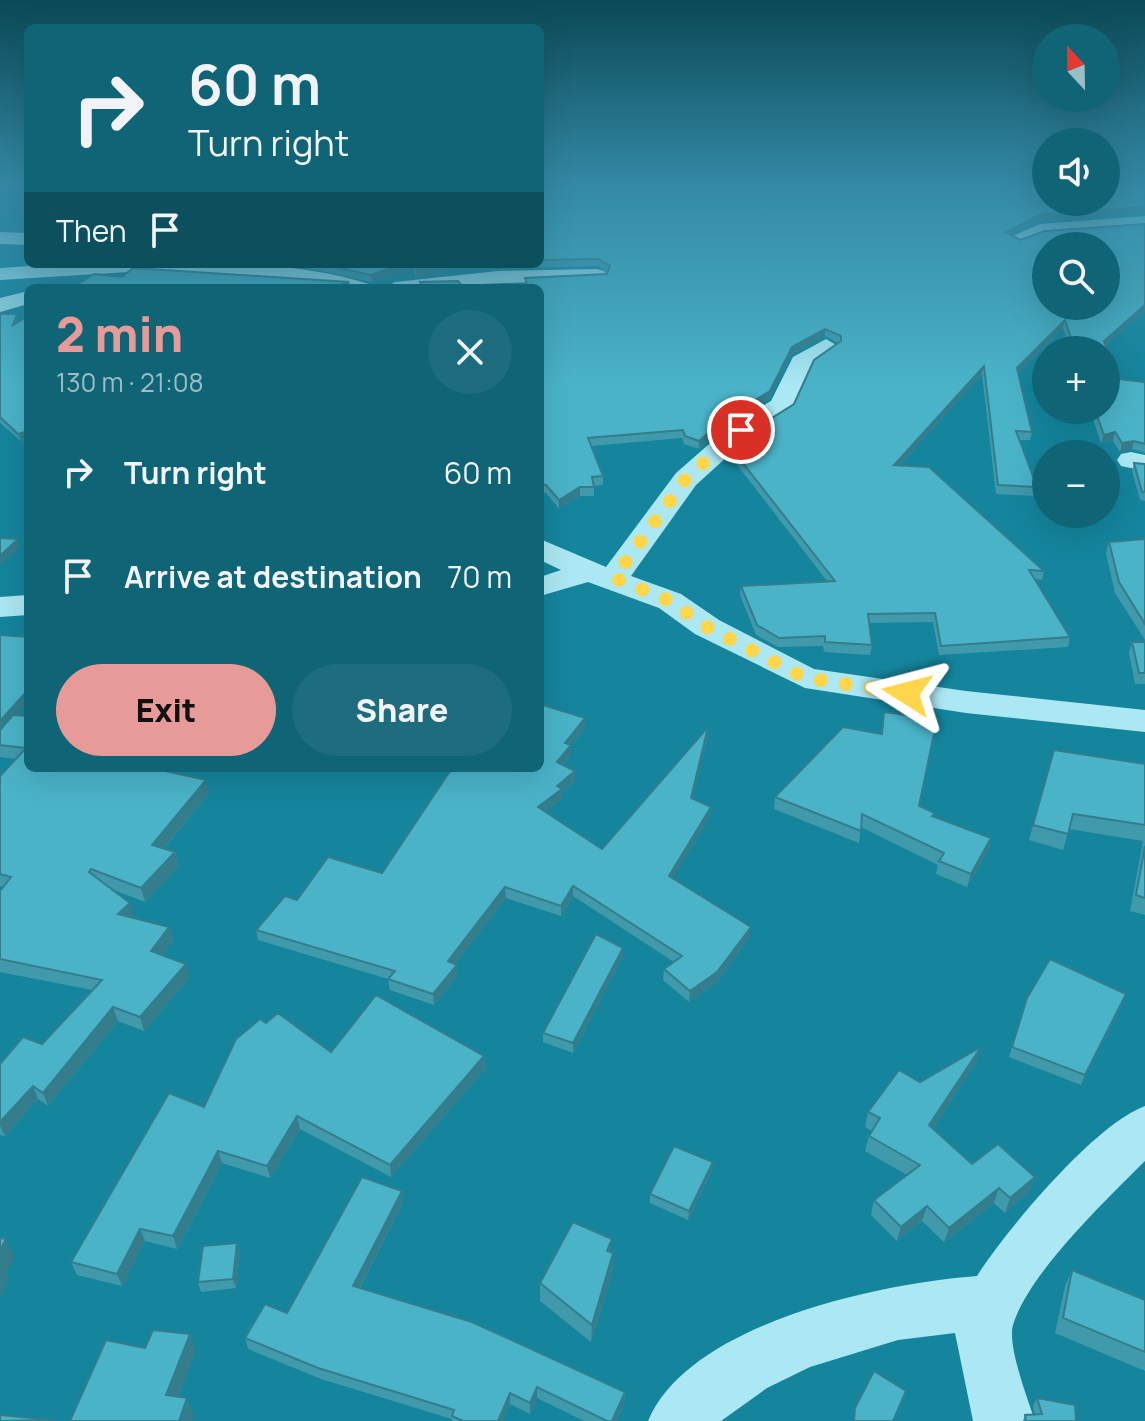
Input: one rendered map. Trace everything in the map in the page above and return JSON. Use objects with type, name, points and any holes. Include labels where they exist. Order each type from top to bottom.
[{"type":"street","points":[[0,274],[97,268]]},
{"type":"street","points":[[72,284],[134,268]]},
{"type":"street","points":[[184,268],[338,280],[350,284]]},
{"type":"street","points":[[427,284],[475,278],[597,275]]},
{"type":"street","points":[[0,305],[24,298]]},
{"type":"street","points":[[544,586],[602,575],[686,479],[741,430],[782,405],[801,362],[826,346]]},
{"type":"street","points":[[544,550],[670,601],[728,640],[805,678],[966,702],[1145,721]]},
{"type":"street","points":[[0,607],[24,605]]},
{"type":"street","points":[[1004,1421],[983,1328],[995,1302],[1024,1258],[1055,1220],[1145,1128]]},
{"type":"street","points":[[679,1421],[700,1397],[771,1356],[824,1333],[887,1314],[995,1302]]},
{"type":"building","points":[[544,252],[1032,252],[1032,320],[1065,320],[1049,336],[1032,336],[1032,353],[1017,368],[1032,432],[1016,431],[1032,474],[1032,487],[998,485],[984,366],[894,465],[929,467],[1044,571],[1029,570],[1070,637],[941,646],[935,613],[868,614],[872,645],[825,642],[825,636],[779,638],[757,625],[741,586],[835,581],[732,449],[753,430],[794,404],[814,360],[841,341],[841,336],[825,329],[792,347],[770,391],[731,414],[699,441],[685,436],[683,430],[588,438],[603,476],[592,477],[594,487],[580,487],[559,500],[544,485],[544,284],[527,284],[525,278],[607,274],[610,266],[598,259],[544,260]]},
{"type":"building","points":[[1120,252],[1145,252],[1145,305],[1110,336],[1070,336],[1065,320],[1120,320]]},
{"type":"building","points":[[133,268],[349,282],[78,284],[94,274],[122,277]]},
{"type":"building","points":[[340,268],[391,268],[371,275]]},
{"type":"building","points":[[458,281],[461,284],[421,284]]},
{"type":"building","points":[[0,314],[17,314],[13,325],[24,318],[24,432],[18,434],[0,417]]},
{"type":"building","points":[[1120,379],[1145,382],[1145,444],[1134,441],[1122,443],[1115,432],[1104,435],[1100,424],[1120,424]]},
{"type":"building","points":[[1134,463],[1145,464],[1145,492],[1142,492]]},
{"type":"building","points":[[0,538],[18,539],[0,556]]},
{"type":"building","points":[[1145,539],[1145,624],[1119,582],[1109,542]]},
{"type":"building","points":[[0,635],[24,637],[24,694],[0,721]]},
{"type":"building","points":[[1132,642],[1145,642],[1145,673],[1139,673]]},
{"type":"building","points":[[544,705],[585,718],[565,743],[571,745],[557,762],[575,771],[557,786],[562,789],[538,807],[602,849],[708,727],[691,798],[711,807],[669,876],[751,927],[717,972],[690,991],[664,969],[682,956],[573,886],[561,906],[505,887],[448,961],[457,965],[433,994],[388,979],[395,971],[256,930],[285,896],[297,900],[328,857],[382,873],[449,772],[544,772]]},
{"type":"building","points":[[884,712],[937,719],[919,806],[935,813],[932,816],[991,838],[971,874],[939,861],[944,853],[862,814],[861,831],[775,797],[843,727],[882,734]]},
{"type":"building","points":[[13,715],[24,716],[24,748],[0,745],[0,730]]},
{"type":"building","points":[[24,750],[24,772],[170,772],[206,780],[152,845],[175,852],[141,888],[91,869],[89,872],[130,903],[118,914],[169,927],[151,951],[186,964],[140,1017],[113,1007],[43,1093],[33,1086],[0,1122],[0,1064],[23,1037],[42,1044],[102,980],[0,959],[0,891],[11,877],[0,874],[0,776]]},
{"type":"building","points":[[1054,750],[1145,764],[1145,825],[1073,814],[1068,834],[1033,825]]},
{"type":"building","points":[[1145,846],[1145,898],[1136,895]]},
{"type":"building","points":[[596,934],[623,948],[573,1043],[543,1033]]},
{"type":"building","points":[[1050,959],[1126,994],[1085,1075],[1012,1047],[1027,998]]},
{"type":"building","points":[[376,995],[484,1056],[390,1165],[297,1116],[267,1166],[218,1151],[173,1236],[140,1229],[117,1274],[71,1262],[169,1093],[204,1107],[236,1039],[260,1019],[266,1023],[278,1013],[331,1052]]},
{"type":"building","points":[[981,1047],[929,1125],[972,1164],[998,1144],[1035,1177],[1010,1198],[999,1188],[949,1228],[927,1206],[901,1227],[874,1200],[920,1165],[869,1136],[880,1118],[868,1112],[899,1070],[920,1082]]},
{"type":"building","points":[[674,1146],[713,1162],[689,1211],[650,1194]]},
{"type":"building","points":[[362,1177],[402,1191],[353,1286],[472,1322],[625,1392],[612,1421],[537,1387],[530,1403],[510,1393],[498,1421],[463,1421],[452,1416],[454,1410],[318,1368],[245,1338],[265,1304],[287,1313]]},
{"type":"building","points":[[573,1222],[612,1239],[607,1251],[613,1253],[592,1325],[540,1283]]},
{"type":"building","points":[[237,1243],[233,1279],[198,1282],[203,1246]]},
{"type":"building","points":[[1072,1270],[1145,1300],[1145,1352],[1063,1318]]},
{"type":"building","points":[[153,1330],[190,1334],[166,1395],[187,1398],[179,1421],[70,1421],[106,1340],[145,1348]]},
{"type":"building","points":[[874,1371],[906,1391],[893,1421],[854,1421],[855,1408]]},
{"type":"building","points":[[1037,1398],[1075,1405],[1076,1421],[1026,1421],[1025,1415],[1042,1414]]},
{"type":"building","points":[[0,1415],[53,1420],[0,1421]]},
{"type":"route","points":[[741,430],[686,479],[614,578],[670,601],[707,627],[766,661],[805,678],[907,693]]}]
